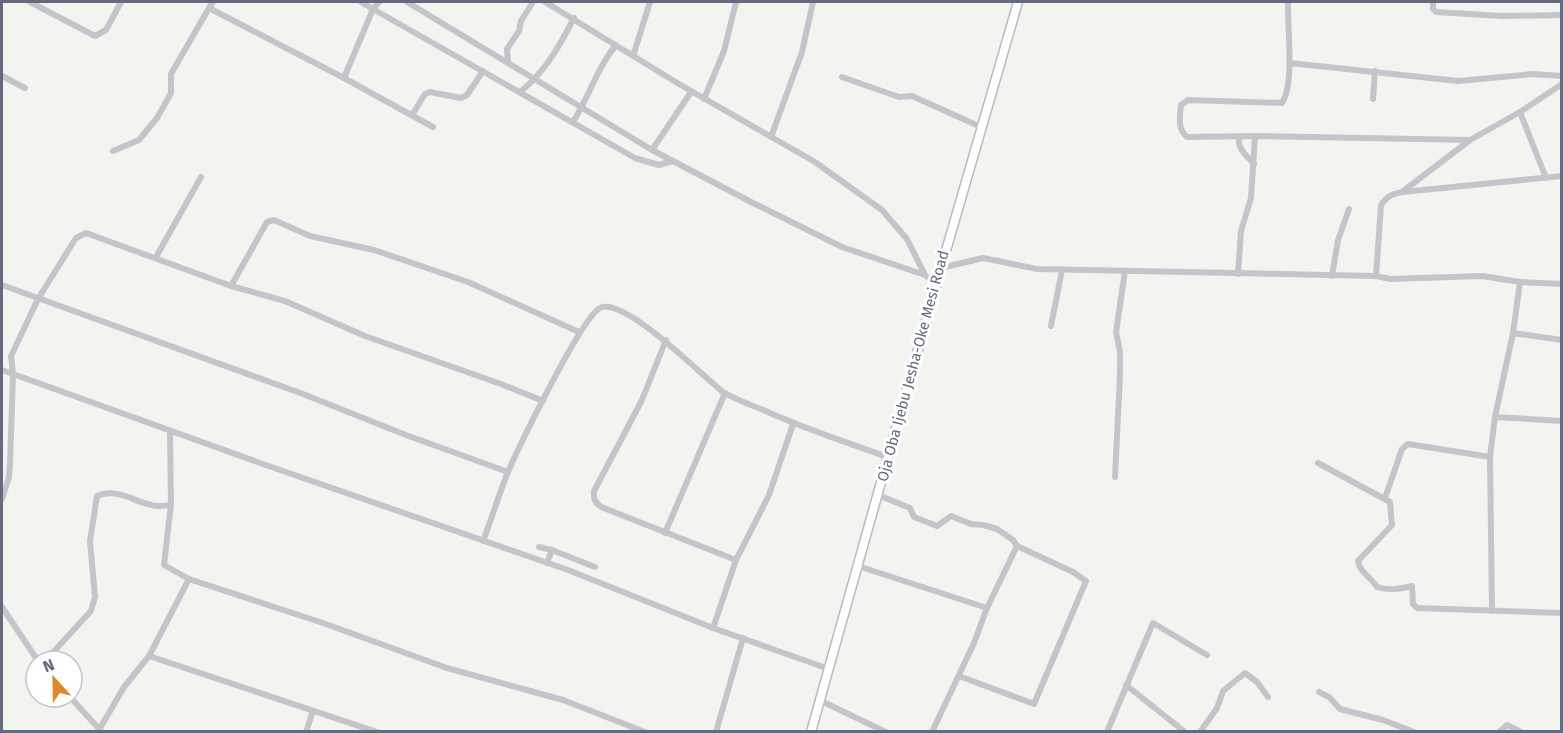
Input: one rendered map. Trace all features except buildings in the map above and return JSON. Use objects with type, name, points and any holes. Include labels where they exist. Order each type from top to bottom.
[{"type":"main road","name":"Oja Oba Ijebu Jesha-Oke Mesi Road","points":[[811,732],[936,284],[1018,2]]},
{"type":"street","points":[[30,2],[95,36],[106,30],[121,2]]},
{"type":"street","points":[[361,2],[646,162],[659,165],[674,161]]},
{"type":"street","points":[[344,78],[373,9],[379,2]]},
{"type":"street","points":[[407,2],[652,150],[842,247],[926,275]]},
{"type":"street","points":[[508,62],[507,49],[533,2]]},
{"type":"street","points":[[545,2],[692,92],[815,162],[882,210],[907,239],[926,275],[936,284]]},
{"type":"street","points":[[633,56],[650,2]]},
{"type":"street","points":[[705,99],[724,51],[736,2]]},
{"type":"street","points":[[771,137],[802,52],[813,2]]},
{"type":"street","points":[[1288,2],[1290,63],[1288,91],[1282,103],[1188,100],[1181,105],[1180,131],[1187,137],[1470,140]]},
{"type":"street","points":[[1433,2],[1433,9],[1436,12],[1562,15]]},
{"type":"street","points":[[113,151],[139,140],[157,118],[171,93],[171,74],[211,5],[433,127]]},
{"type":"street","points":[[520,92],[536,79],[556,53],[574,18]]},
{"type":"street","points":[[573,122],[604,60],[616,45]]},
{"type":"street","points":[[1290,63],[1458,81],[1533,74],[1562,76]]},
{"type":"street","points":[[412,116],[424,94],[430,92],[461,98],[467,95],[483,71]]},
{"type":"street","points":[[1373,99],[1375,71]]},
{"type":"street","points":[[2,76],[25,88]]},
{"type":"street","points":[[842,77],[899,97],[912,96],[981,127]]},
{"type":"street","points":[[1402,192],[1470,140],[1562,84]]},
{"type":"street","points":[[652,150],[692,92]]},
{"type":"street","points":[[1520,111],[1546,178]]},
{"type":"street","points":[[1238,274],[1241,231],[1251,198],[1255,136]]},
{"type":"street","points":[[1239,137],[1238,143],[1241,150],[1254,164]]},
{"type":"street","points":[[1376,276],[1381,205],[1390,194],[1562,176]]},
{"type":"street","points":[[156,257],[201,177]]},
{"type":"street","points":[[1332,276],[1338,240],[1349,209]]},
{"type":"street","points":[[231,286],[267,222],[274,220],[310,236],[374,250],[468,282],[579,332]]},
{"type":"street","points":[[2,500],[10,465],[13,374],[11,356],[38,298],[76,238],[86,233],[231,286],[285,301],[365,336],[543,401]]},
{"type":"street","points":[[941,267],[983,258],[1027,268],[1062,270],[1376,276],[1390,279],[1482,276],[1520,282],[1562,284]]},
{"type":"street","points":[[1051,326],[1062,270]]},
{"type":"street","points":[[1114,477],[1120,375],[1120,352],[1116,332],[1125,271]]},
{"type":"street","points":[[1492,611],[1490,457],[1495,417],[1513,333],[1520,282]]},
{"type":"street","points":[[2,285],[303,394],[508,472]]},
{"type":"street","points":[[483,541],[508,472],[579,332],[596,310],[606,307],[622,313],[666,340],[725,393],[793,424],[888,457]]},
{"type":"street","points":[[1513,333],[1562,340]]},
{"type":"street","points":[[666,340],[641,402],[594,491],[593,497],[601,507],[736,560]]},
{"type":"street","points":[[2,370],[547,563],[713,628],[829,669]]},
{"type":"street","points":[[665,533],[725,393]]},
{"type":"street","points":[[1495,417],[1562,422]]},
{"type":"street","points":[[713,628],[736,560],[769,495],[793,424]]},
{"type":"street","points":[[170,431],[171,504],[164,565],[189,579],[324,623],[447,668],[563,700],[645,732]]},
{"type":"street","points":[[1385,498],[1402,449],[1408,444],[1490,457]]},
{"type":"street","points":[[1318,463],[1390,502],[1392,525],[1358,561],[1361,571],[1373,580],[1377,587],[1396,590],[1412,586],[1413,604],[1417,608],[1562,613]]},
{"type":"street","points":[[56,649],[91,611],[95,597],[90,541],[97,496],[112,492],[158,507],[171,504]]},
{"type":"street","points":[[878,495],[910,508],[914,517],[937,526],[951,516],[971,524],[997,529],[1014,540],[1017,546],[1073,572],[1086,581],[1034,704],[959,676]]},
{"type":"street","points":[[932,732],[1017,546]]},
{"type":"street","points":[[539,547],[595,567]]},
{"type":"street","points":[[547,563],[552,550]]},
{"type":"street","points":[[858,566],[987,608]]},
{"type":"street","points":[[81,709],[100,731],[124,687],[149,656],[189,579]]},
{"type":"street","points":[[2,607],[30,649]]},
{"type":"street","points":[[1107,732],[1153,623],[1207,655]]},
{"type":"street","points":[[716,732],[743,638]]},
{"type":"street","points":[[149,656],[377,732]]},
{"type":"street","points":[[1200,732],[1217,708],[1223,691],[1245,673],[1257,682],[1268,698]]},
{"type":"street","points":[[1126,685],[1185,732]]},
{"type":"street","points":[[1319,692],[1329,697],[1340,709],[1383,720],[1414,732]]},
{"type":"street","points":[[819,700],[886,732]]},
{"type":"street","points":[[306,732],[314,711]]},
{"type":"street","points":[[1499,732],[1507,725],[1521,732]]}]
